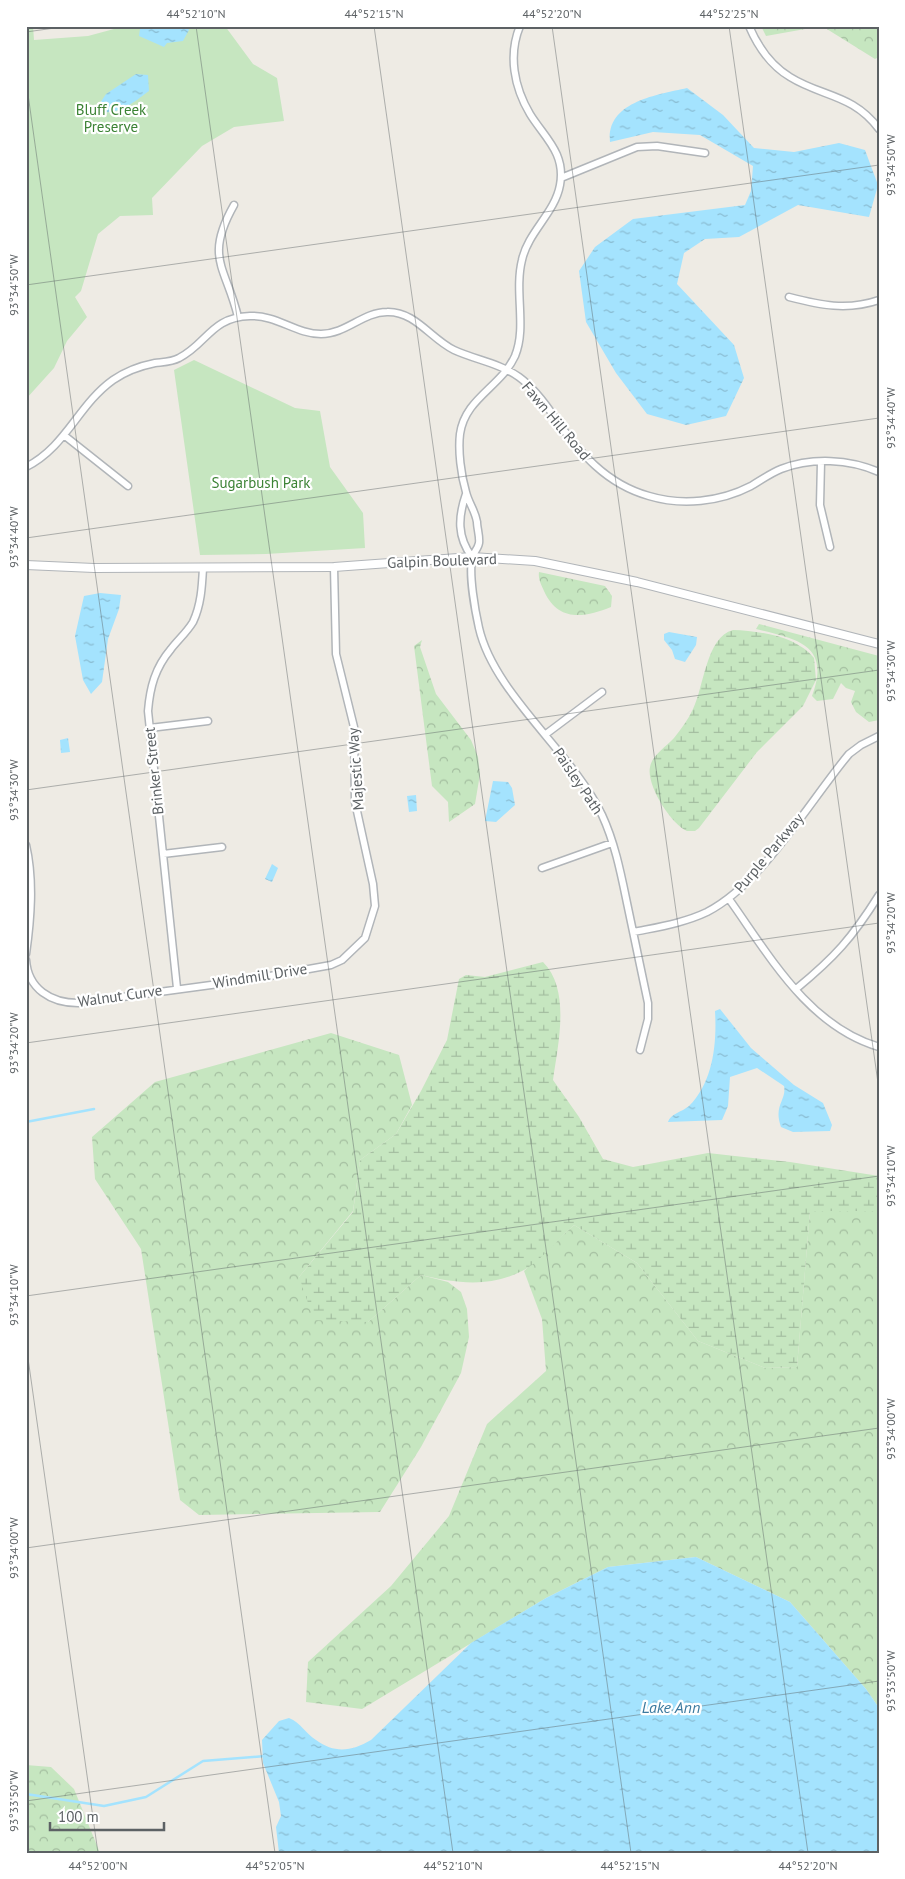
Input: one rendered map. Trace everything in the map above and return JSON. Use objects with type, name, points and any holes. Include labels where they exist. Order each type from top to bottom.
[{"type":"street","points":[[466,494],[460,512],[462,536],[463,544],[472,557],[479,544],[475,509],[466,494],[460,451],[462,423],[477,398],[507,370],[515,355],[520,337],[518,277],[522,257],[528,240],[557,196],[562,178],[556,150],[530,114],[515,79],[514,49],[520,26]]},
{"type":"street","points":[[749,26],[768,58],[778,69],[807,86],[849,102],[878,127]]},
{"type":"street","points":[[562,178],[637,147],[657,146],[705,153]]},
{"type":"street","points":[[234,205],[220,232],[218,255],[221,272],[238,317]]},
{"type":"street","points":[[789,297],[835,307],[860,306],[879,300]]},
{"type":"street","name":"Fawn Hill Road","points":[[26,467],[46,456],[65,436],[98,393],[117,378],[140,367],[175,360],[192,349],[212,329],[238,317],[274,318],[304,332],[324,334],[344,329],[373,314],[387,312],[406,314],[453,350],[507,370],[535,392],[590,463],[615,482],[648,496],[682,501],[714,499],[748,487],[780,470],[804,463],[847,462],[879,472]]},
{"type":"street","points":[[65,436],[128,486]]},
{"type":"street","points":[[821,462],[820,505],[830,547]]},
{"type":"street","name":"Galpin Boulevard","points":[[26,565],[203,568],[334,567],[472,557],[562,565],[760,612],[879,644]]},
{"type":"street","name":"Paisley Path","points":[[472,557],[476,609],[483,642],[506,683],[594,800],[612,843],[634,932],[648,1012],[640,1050]]},
{"type":"street","name":"Majestic Way","points":[[334,567],[336,654],[354,727],[355,802],[373,884],[375,906],[364,938],[342,960]]},
{"type":"street","name":"Brinker Street","points":[[177,988],[148,711],[153,678],[161,663],[192,622],[202,594],[203,568]]},
{"type":"street","points":[[546,734],[602,692]]},
{"type":"street","points":[[150,728],[208,721]]},
{"type":"street","name":"Purple Parkway","points":[[634,932],[697,916],[729,899],[761,866],[849,754],[861,744],[879,736]]},
{"type":"street","points":[[542,868],[612,843]]},
{"type":"street","points":[[26,845],[31,874],[30,917],[26,954]]},
{"type":"street","points":[[163,854],[222,847]]},
{"type":"street","points":[[796,989],[829,962],[846,944],[879,895]]},
{"type":"street","points":[[729,899],[796,989],[826,1020],[840,1030],[879,1047]]},
{"type":"street","name":"Walnut Curve","points":[[26,960],[28,971],[38,989],[55,1000],[66,1003],[177,988]]},
{"type":"street","name":"Windmill Drive","points":[[177,988],[248,980],[330,965],[342,960]]},
{"type":"green space","name":"Bluff Creek Preserve","points":[[26,26],[33,26],[34,40],[88,36],[125,26],[225,26],[253,64],[277,78],[284,121],[234,127],[202,146],[152,198],[153,215],[120,216],[98,234],[81,291],[75,297],[87,317],[67,341],[54,368],[26,399]]},
{"type":"green space","points":[[761,26],[822,26],[766,36]]},
{"type":"green space","points":[[822,26],[879,26],[879,57],[875,59]]},
{"type":"green space","name":"Sugarbush Park","points":[[194,360],[295,408],[320,411],[330,467],[363,513],[365,548],[266,554],[200,555],[174,370]]},
{"type":"green space","points":[[539,572],[605,586],[612,596],[611,607],[591,614],[573,615],[564,613],[550,601],[541,584]]},
{"type":"green space","points":[[759,624],[879,656],[879,720],[869,722],[856,712],[851,702],[855,691],[846,688],[841,683],[833,699],[817,701],[812,696],[817,679],[817,665],[814,655],[807,647],[797,641],[756,629]]},
{"type":"green space","points":[[733,630],[766,633],[798,644],[814,658],[816,680],[803,706],[757,752],[699,828],[695,831],[687,831],[674,821],[661,803],[652,784],[650,767],[653,759],[674,738],[691,713],[697,700],[711,652],[717,642]]},
{"type":"green space","points":[[422,640],[420,647],[436,694],[471,740],[478,757],[480,774],[475,804],[449,822],[448,802],[432,786],[414,646]]},
{"type":"green space","points":[[543,962],[552,974],[560,1002],[559,1034],[553,1080],[579,1117],[603,1159],[633,1167],[708,1153],[790,1162],[879,1176],[879,1211],[810,1211],[797,1367],[765,1368],[698,1341],[637,1263],[574,1225],[535,1263],[510,1276],[485,1282],[459,1282],[421,1275],[368,1322],[314,1320],[299,1277],[353,1212],[360,1160],[396,1134],[421,1091],[447,1040],[459,979],[466,975],[485,977]]},
{"type":"green space","points":[[331,1033],[399,1055],[412,1105],[396,1134],[360,1160],[353,1211],[299,1277],[368,1322],[421,1275],[448,1282],[461,1292],[467,1309],[469,1337],[461,1373],[421,1447],[380,1512],[199,1515],[180,1500],[141,1249],[95,1179],[92,1137],[155,1082]]},
{"type":"green space","points":[[879,1210],[879,1708],[866,1689],[790,1602],[696,1557],[608,1567],[546,1598],[362,1709],[306,1702],[308,1662],[391,1586],[449,1516],[487,1424],[546,1371],[542,1319],[524,1271],[574,1225],[637,1263],[698,1341],[765,1368],[797,1367],[810,1211]]},
{"type":"green space","points":[[26,1765],[51,1767],[74,1789],[100,1853],[26,1853]]},
{"type":"water","points":[[145,26],[187,26],[189,30],[183,41],[167,43],[164,47],[139,36],[140,29]]},
{"type":"water","points":[[136,74],[148,75],[149,91],[122,109],[104,112],[100,103],[106,94]]},
{"type":"water","points":[[687,88],[723,115],[754,148],[794,152],[839,143],[865,150],[878,185],[869,217],[798,205],[739,237],[705,239],[684,253],[677,284],[734,345],[744,378],[726,416],[686,425],[647,414],[616,373],[586,322],[579,271],[595,247],[633,219],[745,205],[751,191],[753,166],[700,135],[653,132],[610,142],[611,128],[616,118],[624,109],[648,98]]},
{"type":"water","points":[[100,593],[121,595],[119,609],[108,639],[102,682],[91,694],[83,680],[75,636],[84,596]]},
{"type":"water","points":[[669,632],[697,637],[696,645],[685,662],[675,659],[672,650],[664,640],[664,634]]},
{"type":"water","points":[[68,738],[70,752],[61,753],[60,740]]},
{"type":"water","points":[[493,781],[508,782],[512,788],[515,805],[496,822],[485,821]]},
{"type":"water","points":[[416,795],[417,811],[409,812],[407,796]]},
{"type":"water","points":[[272,864],[278,868],[272,882],[265,879]]},
{"type":"water","points":[[720,1009],[751,1048],[794,1085],[823,1103],[832,1125],[830,1131],[793,1132],[781,1127],[779,1108],[784,1095],[784,1086],[757,1068],[730,1077],[728,1106],[722,1120],[668,1122],[674,1115],[689,1106],[703,1086],[712,1062],[715,1011]]},
{"type":"water","name":"Lake Ann","points":[[696,1557],[790,1602],[866,1689],[879,1708],[879,1853],[279,1853],[276,1827],[281,1816],[279,1802],[263,1763],[262,1740],[279,1721],[289,1718],[293,1720],[312,1737],[330,1747],[350,1749],[357,1747],[371,1740],[471,1643],[546,1598],[608,1567]]},
{"type":"waterway","points":[[26,1122],[94,1109]]},
{"type":"waterway","points":[[26,1794],[104,1806],[146,1797],[203,1761],[265,1756]]}]
